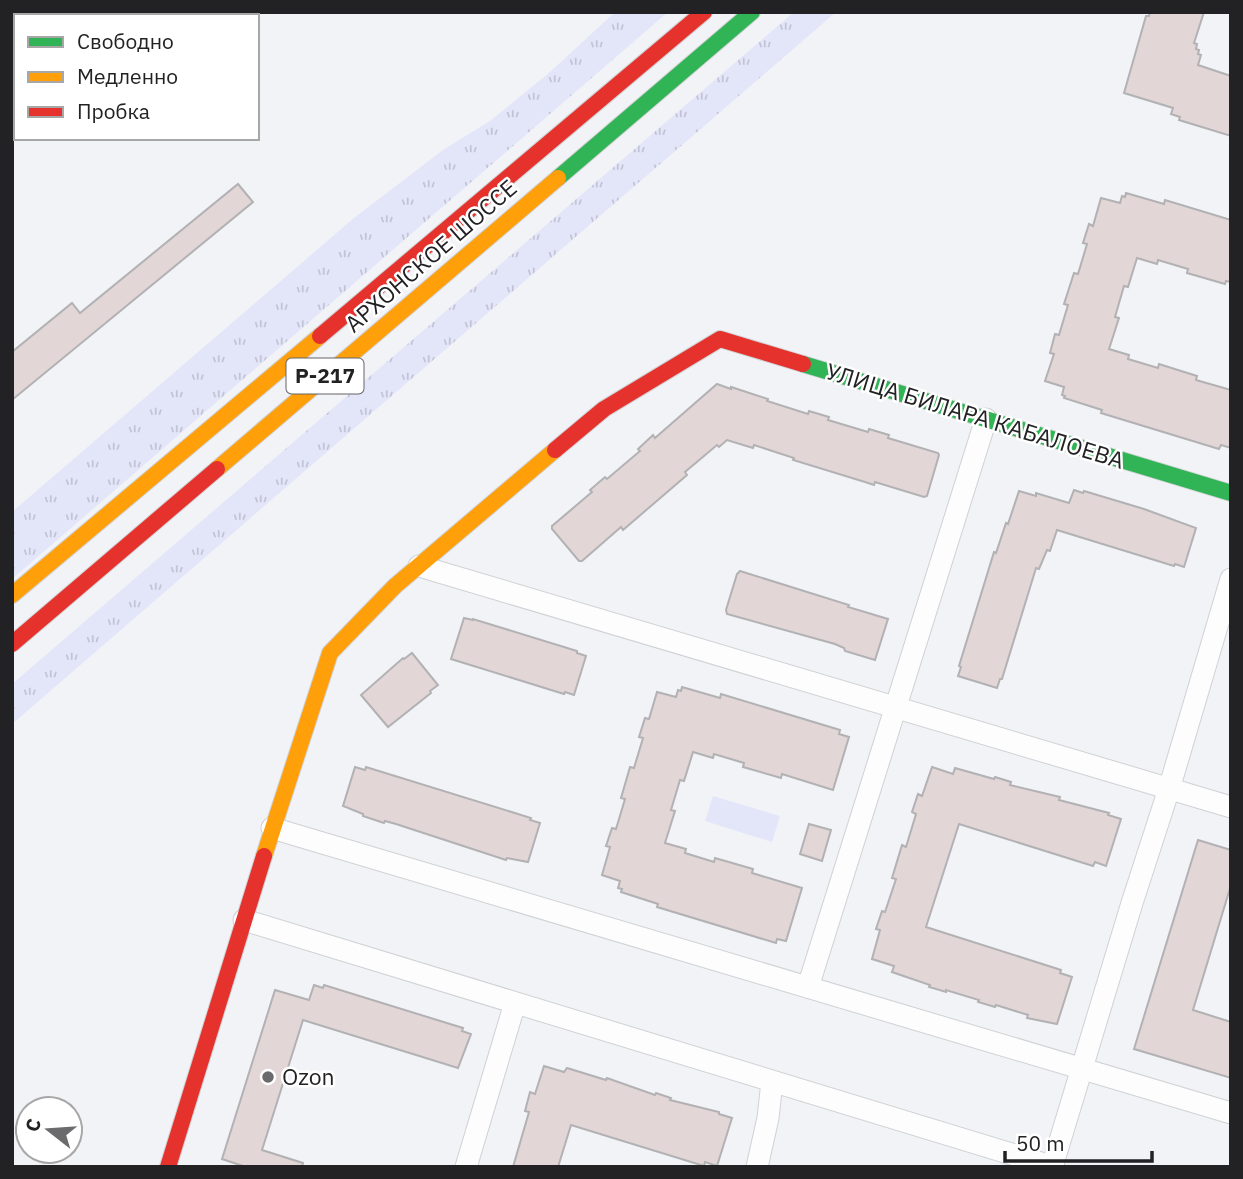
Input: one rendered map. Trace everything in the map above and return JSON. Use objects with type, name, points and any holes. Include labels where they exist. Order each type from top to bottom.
[{"type":"main road","name":"АРХОНСКОЕ ШОССЕ","points":[[12,595],[704,12]]},
{"type":"main road","name":"АРХОНСКОЕ ШОССЕ","points":[[12,644],[752,12]]},
{"type":"main road","name":"УЛИЦА БИЛАРА КАБАЛОЕВА","points":[[419,566],[604,409],[720,339],[1231,493]]},
{"type":"main road","points":[[168,1167],[272,828],[331,653],[395,586],[419,566]]},
{"type":"street","points":[[808,987],[986,419]]},
{"type":"street","points":[[419,566],[1231,807]]},
{"type":"street","points":[[244,920],[1053,1167],[1231,579]]},
{"type":"street","points":[[272,828],[1231,1113]]},
{"type":"street","points":[[466,1167],[515,1003]]},
{"type":"street","points":[[757,1167],[768,1118],[772,1082]]},
{"type":"green space","points":[[615,12],[668,12],[12,579],[12,512],[354,218],[443,150],[490,121],[549,73]]},
{"type":"green space","points":[[794,12],[836,12],[12,724],[12,684]]},
{"type":"green space","points":[[713,796],[780,816],[772,842],[705,821]]},
{"type":"building","points":[[1150,12],[1204,12],[1194,43],[1201,55],[1198,65],[1231,76],[1231,136],[1179,120],[1180,117],[1171,114],[1173,108],[1124,93],[1146,16],[1149,16]]},
{"type":"building","points":[[238,184],[253,202],[12,400],[12,352],[72,303],[80,313]]},
{"type":"building","points":[[1126,193],[1164,204],[1165,200],[1231,220],[1231,282],[1226,281],[1225,284],[1187,273],[1188,269],[1158,260],[1157,264],[1137,258],[1128,287],[1124,286],[1115,317],[1119,318],[1109,349],[1129,355],[1128,359],[1158,368],[1159,364],[1197,376],[1196,380],[1231,390],[1231,448],[1221,445],[1219,449],[1101,413],[1102,410],[1064,398],[1064,387],[1045,381],[1054,354],[1050,353],[1055,334],[1059,335],[1068,305],[1064,304],[1074,273],[1078,274],[1087,244],[1083,243],[1089,224],[1093,226],[1101,198],[1120,203]]},
{"type":"building","points":[[717,384],[808,414],[809,411],[829,417],[828,420],[868,432],[869,429],[889,435],[888,438],[938,453],[927,496],[875,482],[874,485],[754,445],[753,448],[727,440],[685,472],[687,475],[623,530],[621,527],[579,561],[552,526],[592,492],[590,490],[605,477],[607,479],[640,451],[638,449],[653,435],[655,438]]},
{"type":"building","points":[[1074,490],[1144,509],[1196,528],[1184,567],[1057,530],[1050,551],[1047,550],[1039,569],[1036,568],[997,688],[958,676],[994,552],[996,553],[1006,523],[1008,524],[1019,491],[1069,503]]},
{"type":"building","points":[[740,571],[888,619],[875,660],[845,651],[835,644],[727,614],[726,610]]},
{"type":"building","points":[[464,618],[586,656],[574,695],[451,659]]},
{"type":"building","points":[[412,653],[438,685],[388,727],[361,695]]},
{"type":"building","points":[[682,687],[720,698],[721,694],[840,730],[839,734],[849,737],[833,790],[782,774],[781,778],[743,767],[744,763],[714,754],[713,758],[693,752],[684,781],[680,780],[671,810],[675,811],[665,843],[686,849],[685,853],[714,862],[715,858],[753,869],[752,873],[802,888],[786,941],[777,939],[776,943],[657,907],[658,904],[621,892],[622,889],[618,888],[620,881],[602,875],[610,847],[606,846],[612,828],[616,829],[625,799],[621,798],[630,767],[634,768],[643,738],[639,737],[645,718],[649,719],[657,692],[676,697]]},
{"type":"building","points":[[355,767],[365,770],[366,767],[531,818],[530,820],[540,823],[528,862],[506,860],[396,824],[384,823],[343,806]]},
{"type":"building","points":[[932,767],[953,774],[955,768],[994,779],[995,777],[1011,782],[1010,785],[1060,797],[1059,800],[1109,813],[1108,815],[1121,819],[1106,866],[1095,862],[1093,866],[959,824],[926,927],[1061,970],[1060,973],[1072,977],[1057,1024],[1027,1018],[1028,1015],[929,987],[930,985],[892,972],[894,966],[872,959],[880,930],[876,929],[896,879],[892,878],[902,845],[906,847],[916,814],[912,812],[918,794],[922,796]]},
{"type":"building","points":[[809,824],[831,830],[822,861],[800,854]]},
{"type":"building","points":[[1198,840],[1231,850],[1231,885],[1193,1010],[1231,1022],[1231,1078],[1134,1049]]},
{"type":"building","points":[[314,985],[323,988],[324,985],[463,1028],[462,1031],[471,1034],[458,1068],[303,1020],[262,1150],[303,1163],[302,1167],[246,1167],[222,1159],[275,990],[309,1000]]},
{"type":"building","points":[[544,1066],[564,1072],[567,1068],[606,1080],[607,1078],[732,1118],[717,1166],[705,1162],[704,1166],[571,1125],[558,1167],[513,1167],[529,1112],[525,1111],[530,1092],[535,1094]]},
{"type":"traffic: fast","points":[[558,178],[752,12]]},
{"type":"traffic: fast","points":[[803,364],[1231,493]]},
{"type":"traffic: slow","points":[[217,469],[558,178]]},
{"type":"traffic: slow","points":[[12,595],[320,336]]},
{"type":"traffic: slow","points":[[264,856],[330,653],[395,586],[555,450]]},
{"type":"traffic: jam","points":[[320,336],[704,12]]},
{"type":"traffic: jam","points":[[555,450],[604,409],[720,339],[803,364]]},
{"type":"traffic: jam","points":[[12,644],[217,469]]},
{"type":"traffic: jam","points":[[168,1167],[264,856]]},
{"type":"place","name":"Ozon","points":[[268,1077]]}]
